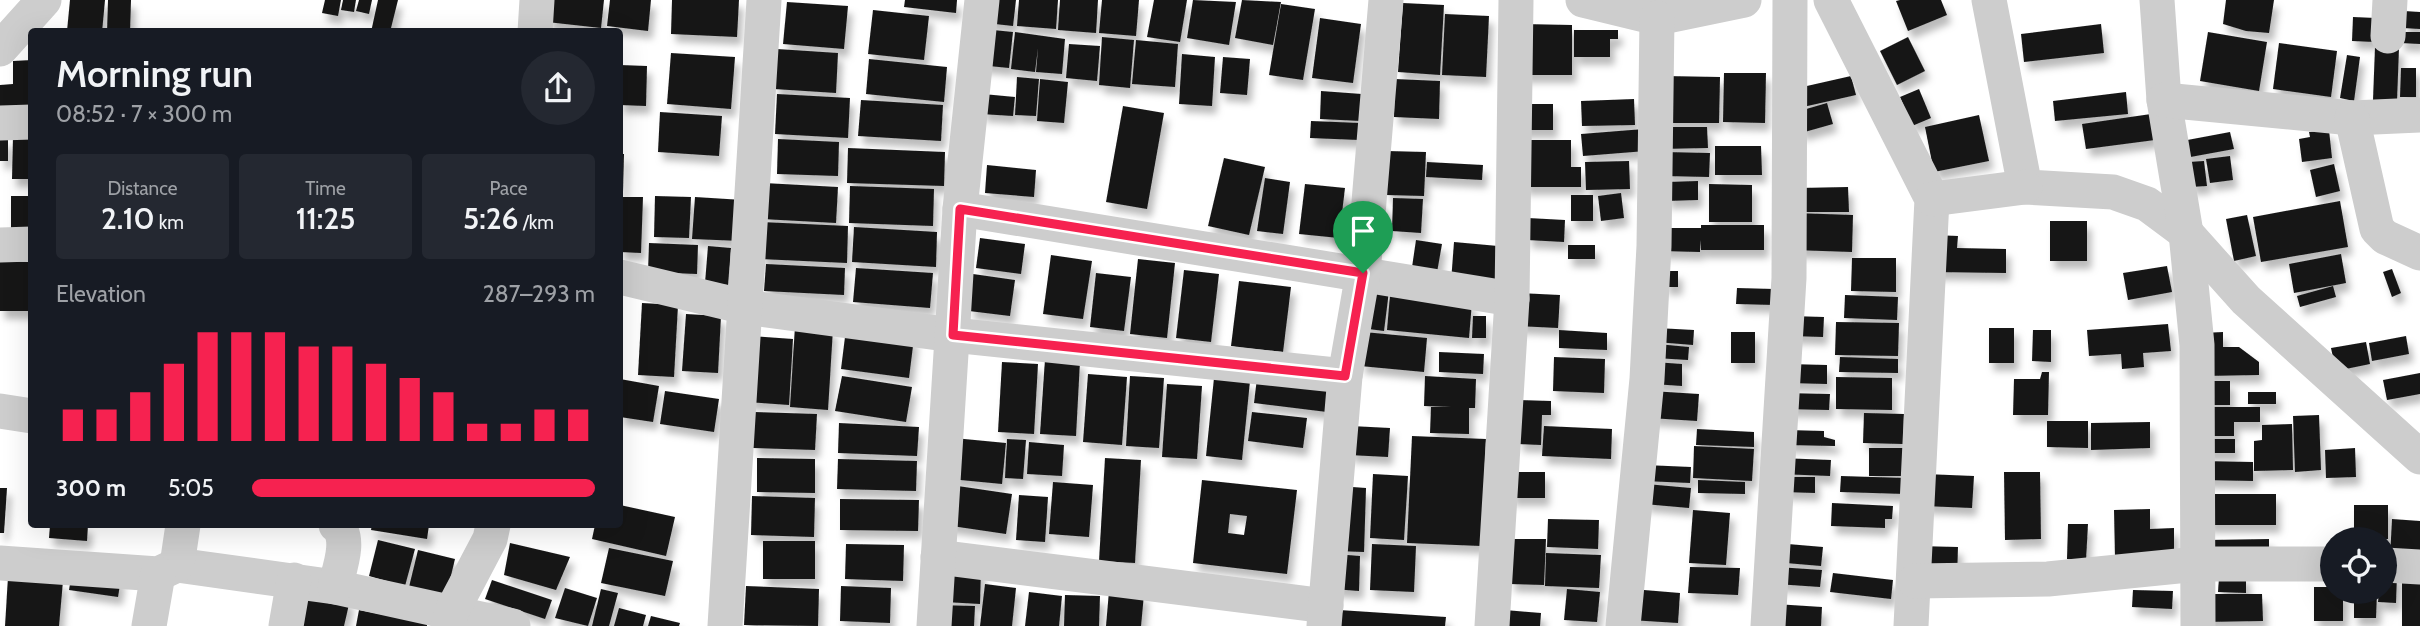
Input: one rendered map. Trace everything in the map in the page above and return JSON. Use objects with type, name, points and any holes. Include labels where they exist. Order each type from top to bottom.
[{"type":"street","points":[[0,49],[44,0]]},
{"type":"street","points":[[535,28],[537,0]]},
{"type":"street","points":[[725,626],[764,0]]},
{"type":"street","points":[[934,626],[960,209],[982,0]]},
{"type":"street","points":[[938,557],[1325,616],[1345,376],[1363,273],[1386,0]]},
{"type":"street","points":[[1492,626],[1512,299],[1516,0]]},
{"type":"street","points":[[1583,0],[1657,19],[1744,0]]},
{"type":"street","points":[[1768,626],[1789,278],[1790,0]]},
{"type":"street","points":[[1831,0],[1932,199],[1911,626]]},
{"type":"street","points":[[1989,0],[2025,187]]},
{"type":"street","points":[[2157,0],[2164,100],[2186,233],[2197,345],[2197,626]]},
{"type":"street","points":[[2388,36],[2390,0]]},
{"type":"street","points":[[1623,626],[1647,379],[1654,246],[1657,19]]},
{"type":"street","points":[[2164,100],[2352,118],[2420,115]]},
{"type":"street","points":[[2352,118],[2377,229],[2385,237],[2420,253]]},
{"type":"street","points":[[0,123],[28,122]]},
{"type":"street","points":[[1932,199],[2025,187],[2113,192],[2147,204],[2186,233],[2246,300],[2420,457]]},
{"type":"street","points":[[960,209],[1512,299]]},
{"type":"street","points":[[0,245],[28,244]]},
{"type":"street","points":[[623,278],[745,307],[953,335],[1345,376]]},
{"type":"street","points":[[0,411],[28,415]]},
{"type":"street","points":[[149,626],[182,528]]},
{"type":"street","points":[[335,587],[344,541],[340,528]]},
{"type":"street","points":[[449,619],[490,539],[492,528]]},
{"type":"street","points":[[0,563],[168,569],[294,580],[335,587],[449,619],[513,626]]},
{"type":"street","points":[[1915,581],[2048,579],[2199,564],[2320,564]]},
{"type":"street","points":[[2397,566],[2420,567]]},
{"type":"street","points":[[286,626],[294,580]]},
{"type":"building","points":[[70,0],[105,0],[102,28],[67,28]]},
{"type":"building","points":[[108,0],[131,0],[130,28],[107,28]]},
{"type":"building","points":[[325,0],[341,0],[338,16],[322,13]]},
{"type":"building","points":[[343,0],[356,0],[354,12],[341,10]]},
{"type":"building","points":[[359,0],[372,0],[369,14],[356,11]]},
{"type":"building","points":[[378,0],[398,0],[391,28],[372,28]]},
{"type":"building","points":[[550,0],[604,0],[601,28],[547,22]]},
{"type":"building","points":[[610,0],[651,0],[648,31],[607,26]]},
{"type":"building","points":[[672,0],[739,0],[737,37],[671,34]]},
{"type":"building","points":[[905,0],[957,0],[956,13],[904,7]]},
{"type":"building","points":[[989,0],[1016,0],[1013,26],[986,23]]},
{"type":"building","points":[[1019,0],[1058,0],[1056,29],[1017,26]]},
{"type":"building","points":[[1060,0],[1098,0],[1096,33],[1058,30]]},
{"type":"building","points":[[1102,0],[1139,0],[1136,36],[1099,33]]},
{"type":"building","points":[[1154,0],[1187,0],[1180,42],[1147,37]]},
{"type":"building","points":[[1193,0],[1236,2],[1229,45],[1187,38]]},
{"type":"building","points":[[1242,0],[1281,2],[1273,45],[1235,38]]},
{"type":"building","points":[[1941,0],[1947,15],[1908,31],[1896,1]]},
{"type":"building","points":[[2226,0],[2274,0],[2269,33],[2246,31],[2223,24]]},
{"type":"building","points":[[787,2],[848,6],[844,49],[783,44]]},
{"type":"building","points":[[1403,3],[1444,5],[1440,75],[1398,72]]},
{"type":"building","points":[[1281,4],[1315,9],[1303,80],[1269,75]]},
{"type":"building","points":[[873,10],[929,16],[924,60],[868,54]]},
{"type":"building","points":[[2404,11],[2420,12],[2420,29],[2403,28]]},
{"type":"building","points":[[1445,14],[1489,16],[1486,77],[1442,75]]},
{"type":"building","points":[[2353,17],[2376,18],[2375,42],[2352,41]]},
{"type":"building","points":[[1320,18],[1361,24],[1353,83],[1312,78]]},
{"type":"building","points":[[1522,24],[1572,25],[1572,75],[1522,75]]},
{"type":"building","points":[[2101,24],[2104,53],[2024,62],[2021,34]]},
{"type":"building","points":[[983,29],[1013,32],[1009,68],[979,65]]},
{"type":"building","points":[[1574,30],[1618,30],[1618,39],[1610,39],[1610,57],[1574,57]]},
{"type":"building","points":[[1015,32],[1065,39],[1062,74],[1036,72],[1038,48],[1035,72],[1011,69]]},
{"type":"building","points":[[2208,32],[2267,42],[2259,91],[2200,81]]},
{"type":"building","points":[[2400,32],[2420,32],[2420,44],[2400,43]]},
{"type":"building","points":[[1102,37],[1134,40],[1130,88],[1099,85]]},
{"type":"building","points":[[1908,37],[1925,71],[1897,85],[1880,51]]},
{"type":"building","points":[[1136,40],[1178,44],[1175,87],[1132,84]]},
{"type":"building","points":[[2279,43],[2337,51],[2331,97],[2273,89]]},
{"type":"building","points":[[1069,44],[1100,46],[1097,81],[1066,78]]},
{"type":"building","points":[[2375,47],[2399,48],[2397,101],[2373,100]]},
{"type":"building","points":[[777,49],[838,53],[836,93],[774,89]]},
{"type":"building","points":[[671,53],[735,57],[731,109],[667,104]]},
{"type":"building","points":[[1182,54],[1215,57],[1212,106],[1179,104]]},
{"type":"building","points":[[2347,55],[2360,57],[2354,101],[2340,98]]},
{"type":"building","points":[[1223,57],[1250,59],[1247,95],[1220,93]]},
{"type":"building","points":[[869,59],[947,67],[944,102],[866,94]]},
{"type":"building","points":[[28,60],[28,116],[0,117],[0,85],[13,84],[13,61]]},
{"type":"building","points":[[623,65],[647,66],[646,106],[623,105]]},
{"type":"building","points":[[2401,68],[2416,68],[2416,97],[2400,97]]},
{"type":"building","points":[[1724,73],[1766,73],[1765,123],[1723,122]]},
{"type":"building","points":[[1665,76],[1720,77],[1719,123],[1664,123]]},
{"type":"building","points":[[1851,76],[1856,95],[1803,107],[1798,88]]},
{"type":"building","points":[[1017,77],[1039,79],[1036,116],[1015,115]]},
{"type":"building","points":[[1040,79],[1068,82],[1064,123],[1037,121]]},
{"type":"building","points":[[1395,79],[1440,81],[1439,119],[1394,117]]},
{"type":"building","points":[[1919,89],[1931,118],[1912,126],[1900,97]]},
{"type":"building","points":[[1321,91],[1362,94],[1361,121],[1320,119]]},
{"type":"building","points":[[2126,92],[2128,114],[2055,121],[2053,101]]},
{"type":"building","points":[[777,94],[850,98],[848,138],[775,134]]},
{"type":"building","points":[[983,94],[1015,97],[1013,116],[981,114]]},
{"type":"building","points":[[1634,99],[1635,125],[1582,126],[1581,101]]},
{"type":"building","points":[[861,100],[943,105],[941,141],[858,136]]},
{"type":"building","points":[[1827,103],[1833,124],[1801,133],[1796,112]]},
{"type":"building","points":[[1520,104],[1553,104],[1553,130],[1520,130]]},
{"type":"building","points":[[1123,106],[1164,113],[1147,209],[1106,202]]},
{"type":"building","points":[[660,112],[722,116],[719,156],[658,152]]},
{"type":"building","points":[[2151,114],[2155,140],[2086,149],[2082,124]]},
{"type":"building","points":[[1979,115],[1989,161],[1934,172],[1925,127]]},
{"type":"building","points":[[1311,121],[1360,123],[1359,140],[1310,138]]},
{"type":"building","points":[[1659,127],[1707,127],[1708,148],[1659,149]]},
{"type":"building","points":[[1644,129],[1646,151],[1583,156],[1581,134]]},
{"type":"building","points":[[2329,130],[2332,158],[2302,162],[2299,139],[2310,137],[2309,132]]},
{"type":"building","points":[[2230,132],[2234,149],[2185,158],[2182,141]]},
{"type":"building","points":[[13,137],[28,137],[28,179],[12,179]]},
{"type":"building","points":[[0,139],[8,139],[8,161],[0,161]]},
{"type":"building","points":[[778,139],[839,142],[838,176],[777,174]]},
{"type":"building","points":[[1523,140],[1571,140],[1571,167],[1581,167],[1581,187],[1523,187]]},
{"type":"building","points":[[1715,146],[1761,146],[1762,175],[1715,175]]},
{"type":"building","points":[[848,148],[945,152],[944,186],[847,183]]},
{"type":"building","points":[[1387,151],[1426,152],[1424,196],[1386,195]]},
{"type":"building","points":[[1664,152],[1710,153],[1709,177],[1664,176]]},
{"type":"building","points":[[2230,156],[2233,180],[2210,183],[2206,159]]},
{"type":"building","points":[[1224,158],[1265,167],[1249,235],[1208,226]]},
{"type":"building","points":[[1629,161],[1630,189],[1586,190],[1585,162]]},
{"type":"building","points":[[2204,161],[2207,186],[2190,187],[2188,162]]},
{"type":"building","points":[[1427,162],[1483,165],[1482,180],[1426,177]]},
{"type":"building","points":[[2334,164],[2340,191],[2316,197],[2310,170]]},
{"type":"building","points":[[987,165],[1036,170],[1034,197],[985,193]]},
{"type":"building","points":[[1265,178],[1290,182],[1283,234],[1257,231]]},
{"type":"building","points":[[1698,181],[1698,200],[1666,201],[1666,182]]},
{"type":"building","points":[[764,183],[838,187],[836,223],[762,219]]},
{"type":"building","points":[[1305,184],[1345,188],[1339,238],[1299,234]]},
{"type":"building","points":[[1709,184],[1752,185],[1752,222],[1709,222]]},
{"type":"building","points":[[850,186],[934,189],[933,226],[849,223]]},
{"type":"building","points":[[1848,187],[1849,212],[1798,212],[1798,188]]},
{"type":"building","points":[[1621,193],[1624,218],[1601,221],[1598,196]]},
{"type":"building","points":[[1571,195],[1593,195],[1593,221],[1571,221]]},
{"type":"building","points":[[11,196],[28,196],[28,231],[11,231]]},
{"type":"building","points":[[655,196],[691,197],[689,238],[654,237]]},
{"type":"building","points":[[623,197],[643,197],[641,253],[623,252]]},
{"type":"building","points":[[695,197],[743,200],[741,241],[692,239]]},
{"type":"building","points":[[1393,198],[1423,199],[1421,233],[1392,231]]},
{"type":"building","points":[[2340,201],[2348,247],[2261,262],[2253,217]]},
{"type":"building","points":[[1794,213],[1853,215],[1852,252],[1793,250]]},
{"type":"building","points":[[2247,215],[2256,256],[2234,261],[2226,219]]},
{"type":"building","points":[[1528,218],[1565,220],[1564,242],[1527,240]]},
{"type":"building","points":[[2050,221],[2087,221],[2087,261],[2050,261]]},
{"type":"building","points":[[761,222],[848,226],[847,263],[760,259]]},
{"type":"building","points":[[1701,225],[1764,225],[1764,250],[1701,250],[1700,240],[1700,252],[1660,251],[1661,228],[1701,228]]},
{"type":"building","points":[[854,227],[937,232],[936,267],[852,262]]},
{"type":"building","points":[[1934,235],[1958,236],[1957,248],[2006,249],[2006,273],[1933,272]]},
{"type":"building","points":[[980,238],[1025,244],[1021,274],[976,268]]},
{"type":"building","points":[[1416,240],[1442,244],[1436,278],[1411,274]]},
{"type":"building","points":[[1454,242],[1498,246],[1495,286],[1451,282]]},
{"type":"building","points":[[649,243],[698,245],[697,274],[648,272]]},
{"type":"building","points":[[1568,245],[1595,245],[1595,259],[1568,259]]},
{"type":"building","points":[[708,246],[731,248],[728,285],[705,283]]},
{"type":"building","points":[[2341,254],[2346,283],[2294,293],[2289,264]]},
{"type":"building","points":[[1051,255],[1092,261],[1083,319],[1043,314]]},
{"type":"building","points":[[1852,258],[1896,258],[1896,292],[1851,291]]},
{"type":"building","points":[[1138,259],[1175,263],[1167,338],[1130,334]]},
{"type":"building","points":[[0,261],[28,262],[28,311],[0,311]]},
{"type":"building","points":[[766,264],[845,268],[844,295],[764,291]]},
{"type":"building","points":[[2167,266],[2172,292],[2128,300],[2123,273]]},
{"type":"building","points":[[856,268],[933,273],[930,308],[853,302]]},
{"type":"building","points":[[2392,269],[2401,293],[2392,297],[2383,272]]},
{"type":"building","points":[[1184,270],[1219,274],[1211,342],[1176,338]]},
{"type":"building","points":[[1664,271],[1678,271],[1678,287],[1664,287]]},
{"type":"building","points":[[1096,273],[1131,277],[1124,331],[1090,327]]},
{"type":"building","points":[[973,274],[1015,280],[1010,316],[969,311]]},
{"type":"building","points":[[1239,281],[1291,287],[1283,352],[1231,346]]},
{"type":"building","points":[[2333,286],[2336,297],[2300,307],[2297,296]]},
{"type":"building","points":[[1737,288],[1774,289],[1774,305],[1736,304]]},
{"type":"building","points":[[1365,289],[1389,291],[1384,331],[1361,328]]},
{"type":"building","points":[[1519,293],[1560,295],[1558,328],[1517,326]]},
{"type":"building","points":[[1390,295],[1472,302],[1469,338],[1387,330]]},
{"type":"building","points":[[1845,295],[1898,297],[1897,320],[1844,318]]},
{"type":"building","points":[[642,303],[678,305],[674,377],[638,375]]},
{"type":"building","points":[[686,314],[721,316],[718,373],[682,371]]},
{"type":"building","points":[[1473,316],[1486,316],[1486,338],[1472,338]]},
{"type":"building","points":[[1791,316],[1824,317],[1823,337],[1791,336]]},
{"type":"building","points":[[1836,322],[1899,323],[1898,356],[1835,355]]},
{"type":"building","points":[[2168,324],[2171,351],[2143,353],[2144,367],[2122,369],[2121,354],[2089,356],[2087,330]]},
{"type":"building","points":[[795,326],[833,329],[828,410],[790,407]]},
{"type":"building","points":[[1657,328],[1694,330],[1693,345],[1656,342]]},
{"type":"building","points":[[1989,328],[2014,328],[2014,363],[1989,363]]},
{"type":"building","points":[[846,329],[914,338],[909,378],[841,369]]},
{"type":"building","points":[[1559,330],[1607,333],[1607,350],[1559,348]]},
{"type":"building","points":[[2033,330],[2051,330],[2051,362],[2032,361]]},
{"type":"building","points":[[1364,332],[1427,338],[1424,372],[1360,366]]},
{"type":"building","points":[[1731,332],[1755,332],[1755,363],[1731,363]]},
{"type":"building","points":[[2223,332],[2223,347],[2239,347],[2259,362],[2259,375],[2203,376],[2203,333]]},
{"type":"building","points":[[751,336],[793,339],[789,405],[747,402]]},
{"type":"building","points":[[2406,336],[2409,354],[2372,361],[2369,343]]},
{"type":"building","points":[[2366,342],[2370,364],[2336,371],[2331,348]]},
{"type":"building","points":[[1657,344],[1689,347],[1688,360],[1655,358]]},
{"type":"building","points":[[1439,352],[1484,354],[1483,374],[1439,372]]},
{"type":"building","points":[[1554,357],[1605,359],[1604,393],[1553,391]]},
{"type":"building","points":[[1840,357],[1898,359],[1898,373],[1839,372]]},
{"type":"building","points":[[1045,359],[1080,361],[1076,436],[1040,434]]},
{"type":"building","points":[[1002,362],[1038,364],[1034,434],[998,432]]},
{"type":"building","points":[[1654,362],[1682,364],[1682,386],[1653,384]]},
{"type":"building","points":[[1788,364],[1827,365],[1827,384],[1788,383]]},
{"type":"building","points":[[2042,372],[2049,372],[2048,415],[2013,415],[2014,379],[2040,379]]},
{"type":"building","points":[[2420,373],[2420,394],[2387,400],[2383,380]]},
{"type":"building","points":[[1088,374],[1127,377],[1122,445],[1083,442]]},
{"type":"building","points":[[842,376],[912,387],[906,422],[835,411]]},
{"type":"building","points":[[1130,376],[1164,378],[1159,448],[1126,446]]},
{"type":"building","points":[[1425,376],[1476,379],[1475,408],[1469,408],[1469,434],[1430,433],[1431,407],[1451,407],[1424,406]]},
{"type":"building","points":[[1836,377],[1892,378],[1892,410],[1836,409]]},
{"type":"building","points":[[1214,378],[1250,381],[1242,460],[1206,456]]},
{"type":"building","points":[[1257,378],[1330,387],[1327,412],[1254,403]]},
{"type":"building","points":[[623,380],[659,386],[653,422],[623,417]]},
{"type":"building","points":[[2201,381],[2230,381],[2230,405],[2201,405]]},
{"type":"building","points":[[1167,384],[1202,386],[1197,459],[1162,457]]},
{"type":"building","points":[[665,391],[719,399],[714,432],[660,424]]},
{"type":"building","points":[[1651,391],[1699,394],[1697,421],[1650,418]]},
{"type":"building","points":[[2248,392],[2276,392],[2276,404],[2248,404]]},
{"type":"building","points":[[1783,393],[1830,394],[1829,410],[1782,409]]},
{"type":"building","points":[[1519,400],[1551,401],[1551,415],[1542,415],[1541,445],[1518,444]]},
{"type":"building","points":[[2203,407],[2260,407],[2260,422],[2234,422],[2234,436],[2204,436]]},
{"type":"building","points":[[754,412],[817,414],[815,450],[753,448]]},
{"type":"building","points":[[1252,412],[1307,418],[1303,448],[1248,441]]},
{"type":"building","points":[[1864,413],[1904,414],[1903,444],[1863,443]]},
{"type":"building","points":[[2319,415],[2321,470],[2295,472],[2293,416]]},
{"type":"building","points":[[2047,421],[2088,421],[2088,448],[2047,447]]},
{"type":"building","points":[[2150,422],[2150,448],[2091,450],[2091,423]]},
{"type":"building","points":[[839,423],[919,427],[917,456],[838,453]]},
{"type":"building","points":[[2292,424],[2293,470],[2254,471],[2254,441],[2262,440],[2262,425]]},
{"type":"building","points":[[1351,426],[1390,428],[1388,457],[1349,455]]},
{"type":"building","points":[[1544,426],[1612,429],[1611,459],[1542,456]]},
{"type":"building","points":[[1697,429],[1754,432],[1754,447],[1696,445]]},
{"type":"building","points":[[1787,430],[1824,431],[1824,437],[1835,440],[1835,446],[1786,445]]},
{"type":"building","points":[[1412,436],[1486,439],[1481,546],[1407,543]]},
{"type":"building","points":[[954,438],[1006,443],[1002,484],[950,479]]},
{"type":"building","points":[[1007,439],[1026,440],[1023,479],[1005,478]]},
{"type":"building","points":[[2204,439],[2235,439],[2235,453],[2204,453]]},
{"type":"building","points":[[1029,442],[1064,445],[1062,476],[1027,474]]},
{"type":"building","points":[[1694,446],[1754,449],[1752,481],[1693,478]]},
{"type":"building","points":[[1869,448],[1903,448],[1902,476],[1869,476]]},
{"type":"building","points":[[2355,448],[2356,477],[2326,478],[2325,450]]},
{"type":"building","points":[[757,458],[815,459],[815,493],[757,492]]},
{"type":"building","points":[[1105,458],[1141,460],[1135,563],[1099,561]]},
{"type":"building","points":[[1780,458],[1831,460],[1830,476],[1779,474]]},
{"type":"building","points":[[838,459],[917,461],[916,491],[837,489]]},
{"type":"building","points":[[2200,461],[2253,462],[2253,481],[2200,480]]},
{"type":"building","points":[[1645,465],[1691,467],[1690,483],[1644,481]]},
{"type":"building","points":[[1510,472],[1545,472],[1545,498],[1510,498]]},
{"type":"building","points":[[2004,472],[2040,472],[2041,539],[2005,540]]},
{"type":"building","points":[[1373,474],[1408,476],[1404,540],[1370,538]]},
{"type":"building","points":[[1925,474],[1974,476],[1972,508],[1924,506]]},
{"type":"building","points":[[1841,476],[1905,478],[1905,494],[1840,492]]},
{"type":"building","points":[[1784,477],[1815,477],[1815,493],[1783,492]]},
{"type":"building","points":[[1202,480],[1297,490],[1287,574],[1193,563]],"holes":[[[1230,514],[1247,516],[1244,535],[1228,533]]]},
{"type":"building","points":[[1698,480],[1745,482],[1745,494],[1698,493]]},
{"type":"building","points":[[1053,482],[1093,485],[1089,537],[1049,534]]},
{"type":"building","points":[[1646,484],[1691,488],[1689,508],[1644,504]]},
{"type":"building","points":[[951,485],[1012,494],[1006,534],[945,525]]},
{"type":"building","points":[[1339,486],[1366,488],[1364,552],[1336,551]]},
{"type":"building","points":[[0,488],[7,488],[4,533],[0,533]]},
{"type":"building","points":[[2206,494],[2276,494],[2276,525],[2206,525]]},
{"type":"building","points":[[1019,495],[1048,497],[1045,542],[1016,540]]},
{"type":"building","points":[[752,496],[815,498],[814,537],[751,535]]},
{"type":"building","points":[[840,499],[919,500],[918,531],[840,530]]},
{"type":"building","points":[[1832,503],[1893,506],[1892,519],[1885,519],[1885,528],[1831,526]]},
{"type":"building","points":[[2354,505],[2388,505],[2388,527],[2354,527]]},
{"type":"building","points":[[623,506],[675,517],[666,556],[592,539],[594,528],[623,528]]},
{"type":"building","points":[[2150,509],[2150,529],[2174,528],[2174,557],[2115,558],[2114,510]]},
{"type":"building","points":[[1693,510],[1730,513],[1726,565],[1689,563]]},
{"type":"building","points":[[1548,519],[1599,520],[1598,549],[1547,547]]},
{"type":"building","points":[[2392,519],[2420,521],[2420,560],[2397,558],[2397,527],[2392,527]]},
{"type":"building","points":[[2068,524],[2088,524],[2086,560],[2067,559]]},
{"type":"building","points":[[50,528],[88,528],[87,541],[49,538]]},
{"type":"building","points":[[371,528],[429,528],[427,539]]},
{"type":"building","points":[[1512,539],[1546,539],[1544,585],[1510,584]]},
{"type":"building","points":[[2269,539],[2269,557],[2207,558],[2207,540]]},
{"type":"building","points":[[378,540],[415,549],[405,586],[369,576]]},
{"type":"building","points":[[763,541],[815,541],[815,579],[763,579]]},
{"type":"building","points":[[510,543],[570,557],[556,590],[504,575]]},
{"type":"building","points":[[1776,543],[1823,547],[1821,566],[1774,562]]},
{"type":"building","points":[[846,544],[904,545],[903,581],[845,579]]},
{"type":"building","points":[[1372,544],[1416,546],[1414,592],[1370,590]]},
{"type":"building","points":[[1917,546],[1958,547],[1957,578],[1916,577]]},
{"type":"building","points":[[609,548],[673,561],[665,596],[601,583]]},
{"type":"building","points":[[418,550],[455,559],[446,596],[409,587]]},
{"type":"building","points":[[1546,553],[1601,555],[1599,588],[1545,586]]},
{"type":"building","points":[[1335,554],[1360,556],[1359,591],[1333,589]]},
{"type":"building","points":[[946,566],[981,568],[980,604],[945,602]]},
{"type":"building","points":[[1690,567],[1740,568],[1738,595],[1688,593]]},
{"type":"building","points":[[1777,567],[1822,570],[1820,587],[1776,584]]},
{"type":"building","points":[[72,571],[121,578],[118,597],[69,590]]},
{"type":"building","points":[[1833,573],[1893,580],[1891,599],[1830,592]]},
{"type":"building","points":[[2402,574],[2420,574],[2420,626],[2402,626]]},
{"type":"building","points":[[2246,575],[2246,593],[2218,592],[2219,577]]},
{"type":"building","points":[[8,577],[63,581],[59,626],[5,626]]},
{"type":"building","points":[[492,580],[552,600],[545,619],[485,599]]},
{"type":"building","points":[[985,584],[1016,588],[1012,626],[980,626]]},
{"type":"building","points":[[746,586],[819,589],[818,626],[744,625]]},
{"type":"building","points":[[841,586],[891,588],[890,623],[840,621]]},
{"type":"building","points":[[2314,587],[2320,587],[2320,604],[2343,604],[2343,621],[2314,621]]},
{"type":"building","points":[[565,588],[597,598],[588,626],[555,618]]},
{"type":"building","points":[[601,589],[618,593],[609,626],[592,626]]},
{"type":"building","points":[[1567,589],[1600,592],[1597,622],[1564,620]]},
{"type":"building","points":[[1632,589],[1680,593],[1678,623],[1630,620]]},
{"type":"building","points":[[2133,590],[2173,591],[2172,609],[2132,607]]},
{"type":"building","points":[[301,591],[350,600],[344,626],[294,626]]},
{"type":"building","points":[[1109,591],[1144,594],[1141,626],[1106,626]]},
{"type":"building","points":[[1029,592],[1062,596],[1059,626],[1025,626]]},
{"type":"building","points":[[2203,594],[2262,594],[2263,621],[2203,622]]},
{"type":"building","points":[[1065,595],[1100,596],[1099,626],[1064,626]]},
{"type":"building","points":[[1775,604],[1822,607],[1821,626],[1774,626]]},
{"type":"building","points":[[2354,604],[2377,604],[2376,618],[2354,618]]},
{"type":"building","points":[[936,605],[975,606],[974,626],[936,626]]},
{"type":"building","points":[[619,608],[646,615],[643,626],[614,626]]},
{"type":"building","points":[[359,610],[427,623],[427,626],[356,626]]},
{"type":"building","points":[[1339,610],[1446,617],[1445,626],[1338,626]]},
{"type":"building","points":[[1505,610],[1541,613],[1540,626],[1503,626]]},
{"type":"building","points":[[651,616],[680,623],[679,626],[648,626]]},
{"type":"route","points":[[960,209],[1363,273],[1345,376],[953,335],[960,209]]}]
